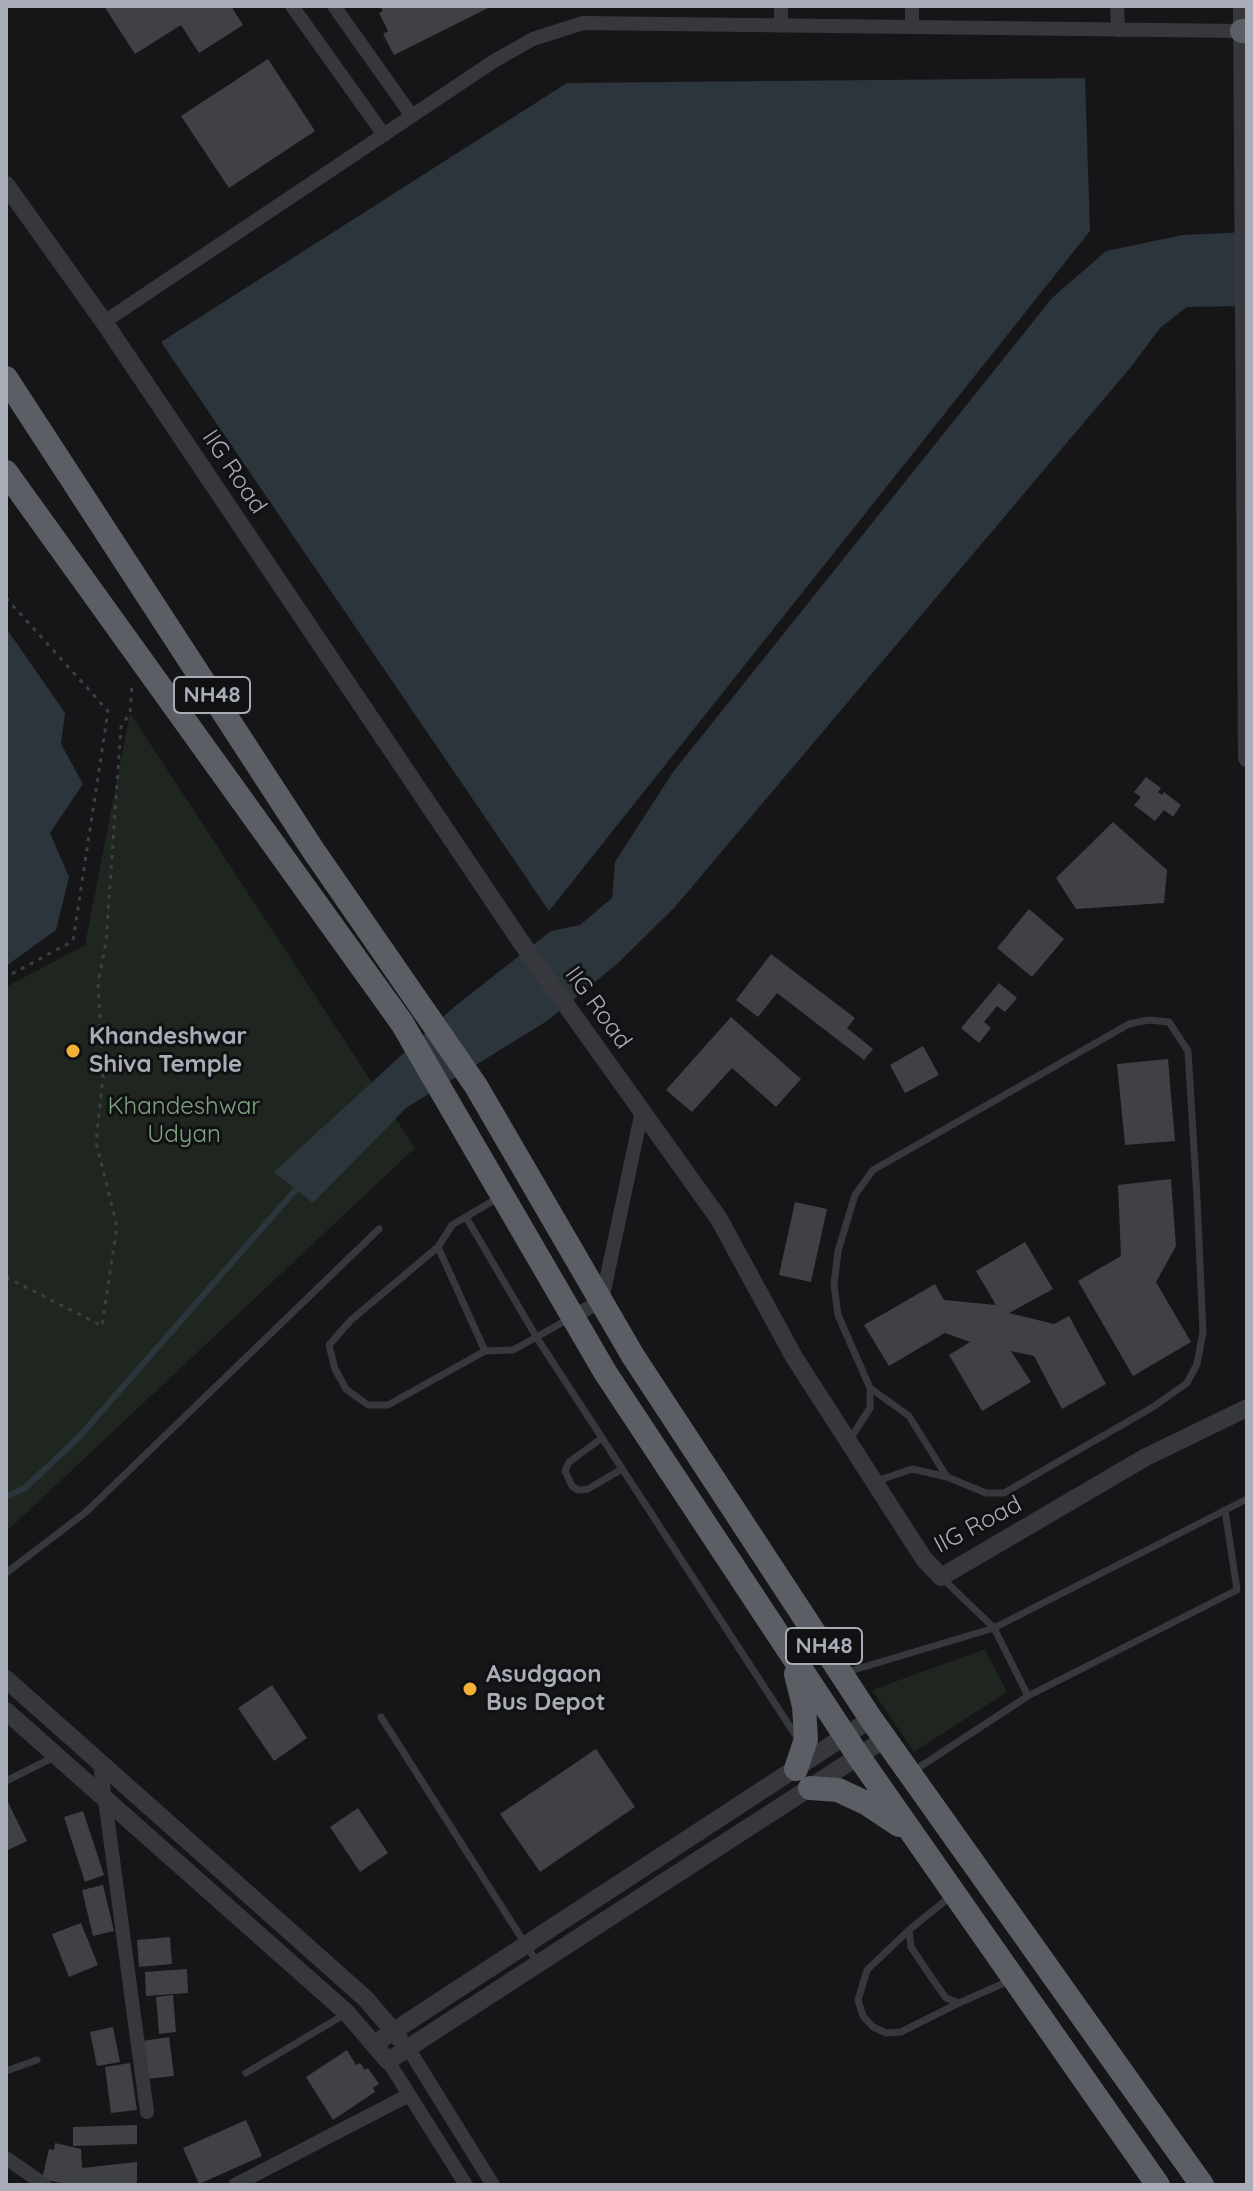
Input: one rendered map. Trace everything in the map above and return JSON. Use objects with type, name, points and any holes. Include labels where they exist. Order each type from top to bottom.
[{"type":"highway","name":"NH48","points":[[6,378],[313,850],[476,1086],[633,1356],[871,1719],[1202,2185]]},
{"type":"highway","name":"NH48","points":[[6,472],[402,1023],[451,1102],[605,1372],[852,1747],[1158,2185]]},
{"type":"highway","points":[[792,1656],[804,1706],[806,1739],[803,1768],[866,1803],[911,1833]]},
{"type":"street","points":[[292,6],[384,135]]},
{"type":"street","points":[[334,6],[412,116]]},
{"type":"street","points":[[579,6],[583,23]]},
{"type":"street","points":[[781,6],[781,26]]},
{"type":"street","points":[[912,6],[912,27]]},
{"type":"street","points":[[1117,6],[1118,30]]},
{"type":"street","points":[[1242,6],[1247,758]]},
{"type":"street","points":[[104,322],[533,39],[583,23],[1244,31]]},
{"type":"street","name":"IIG Road","points":[[6,185],[104,322],[521,942],[719,1219],[794,1357],[847,1443],[924,1559],[941,1577],[1146,1457],[1247,1408]]},
{"type":"street","points":[[573,1317],[602,1300],[642,1111]]},
{"type":"street","points":[[6,1679],[366,1999],[408,2048],[493,2185]]},
{"type":"street","points":[[852,1747],[871,1719]]},
{"type":"street","points":[[10,1722],[56,1757],[347,2013],[388,2061],[466,2185]]},
{"type":"street","points":[[374,2044],[803,1768],[852,1747],[885,1739]]},
{"type":"street","points":[[100,1763],[147,2112]]},
{"type":"street","points":[[388,2061],[538,1964],[803,1768]]},
{"type":"street","points":[[235,2185],[409,2095]]},
{"type":"street","points":[[6,2158],[45,2185]]},
{"type":"lane","points":[[847,1443],[863,1424],[870,1408],[870,1388],[838,1315],[834,1285],[838,1251],[855,1195],[873,1170],[1129,1024],[1149,1020],[1169,1022],[1188,1051],[1203,1332],[1197,1364],[1187,1383],[1153,1407],[1004,1493],[986,1493],[947,1477],[912,1469],[872,1483]]},
{"type":"lane","points":[[504,1195],[452,1225],[438,1247],[344,1328],[329,1345],[335,1369],[346,1389],[368,1405],[388,1405],[485,1351],[513,1350],[573,1317]]},
{"type":"lane","points":[[466,1217],[537,1338],[622,1469],[803,1768]]},
{"type":"lane","points":[[6,1573],[56,1538],[95,1503],[379,1229]]},
{"type":"lane","points":[[438,1247],[485,1351]]},
{"type":"lane","points":[[870,1388],[909,1416],[947,1477]]},
{"type":"lane","points":[[602,1438],[569,1462],[565,1471],[572,1486],[578,1490],[588,1489],[622,1469]]},
{"type":"lane","points":[[843,1674],[994,1628],[1247,1499]]},
{"type":"lane","points":[[911,1774],[1028,1696],[1237,1590],[1225,1510]]},
{"type":"lane","points":[[941,1577],[994,1628],[1028,1696]]},
{"type":"lane","points":[[381,1717],[538,1964]]},
{"type":"lane","points":[[6,1781],[56,1757]]},
{"type":"lane","points":[[954,1895],[909,1930],[867,1970],[858,2000],[863,2016],[873,2027],[886,2033],[901,2032],[1013,1979]]},
{"type":"lane","points":[[909,1930],[911,1947],[931,1977],[946,1998],[959,2003]]},
{"type":"lane","points":[[246,2073],[347,2013]]},
{"type":"lane","points":[[6,2071],[37,2060]]},
{"type":"path","points":[[6,598],[108,711],[73,941],[6,977]]},
{"type":"path","points":[[6,1277],[102,1326],[117,1226],[96,1142],[103,1076],[98,983],[106,942],[121,727],[130,713],[135,655]]},
{"type":"green space","name":"Khandeshwar Udyan","points":[[130,713],[415,1148],[6,1532],[6,987],[85,945]]},
{"type":"green space","points":[[985,1649],[1007,1692],[914,1752],[872,1690]]},
{"type":"shaded area","points":[[1085,78],[1090,231],[549,911],[161,342],[567,83]]},
{"type":"shaded area","points":[[1247,232],[1247,306],[1187,307],[1160,328],[1130,368],[674,908],[617,964],[547,1021],[406,1108],[313,1203],[274,1172],[454,1007],[551,931],[580,925],[612,898],[615,862],[673,772],[1052,298],[1106,251],[1183,235]]},
{"type":"shaded area","points":[[6,628],[65,713],[61,744],[83,784],[50,833],[69,877],[56,930],[6,966]]},
{"type":"building","points":[[104,6],[231,6],[243,25],[199,53],[181,25],[135,54]]},
{"type":"building","points":[[380,6],[492,6],[394,55],[383,34],[388,31],[379,13],[383,11]]},
{"type":"building","points":[[268,59],[315,131],[229,188],[181,116]]},
{"type":"building","points":[[1146,777],[1161,788],[1158,792],[1162,795],[1164,792],[1181,805],[1173,817],[1164,810],[1155,821],[1134,805],[1141,797],[1134,792]]},
{"type":"building","points":[[1113,822],[1167,870],[1164,903],[1076,909],[1056,878]]},
{"type":"building","points":[[1029,909],[1064,939],[1032,977],[997,948]]},
{"type":"building","points":[[771,954],[855,1018],[847,1028],[873,1049],[864,1060],[777,993],[758,1017],[736,1000]]},
{"type":"building","points":[[999,983],[1017,998],[1005,1012],[997,1006],[984,1022],[991,1028],[979,1043],[961,1028]]},
{"type":"building","points":[[731,1017],[801,1079],[776,1107],[732,1068],[692,1112],[666,1090]]},
{"type":"building","points":[[923,1046],[939,1075],[905,1093],[890,1065]]},
{"type":"building","points":[[1168,1059],[1175,1141],[1125,1145],[1117,1064]]},
{"type":"building","points":[[1171,1179],[1176,1246],[1156,1282],[1191,1342],[1133,1376],[1078,1281],[1121,1256],[1118,1185]]},
{"type":"building","points":[[795,1202],[827,1209],[811,1282],[779,1275]]},
{"type":"building","points":[[1025,1242],[1053,1289],[1009,1313],[1054,1324],[1069,1316],[1106,1384],[1062,1409],[1034,1356],[1011,1351],[1031,1382],[982,1411],[949,1355],[970,1342],[945,1333],[889,1366],[864,1325],[935,1284],[944,1300],[996,1305],[976,1271]]},
{"type":"building","points":[[272,1685],[307,1738],[274,1761],[238,1708]]},
{"type":"building","points":[[596,1749],[635,1807],[540,1872],[500,1814]]},
{"type":"building","points":[[6,1803],[27,1841],[6,1851]]},
{"type":"building","points":[[358,1808],[388,1853],[360,1872],[330,1827]]},
{"type":"building","points":[[83,1811],[104,1875],[85,1882],[64,1817]]},
{"type":"building","points":[[103,1885],[114,1931],[93,1936],[82,1890]]},
{"type":"building","points":[[81,1923],[98,1965],[69,1977],[52,1934]]},
{"type":"building","points":[[170,1937],[172,1964],[139,1967],[137,1940]]},
{"type":"building","points":[[187,1969],[188,1993],[146,1996],[145,1972]]},
{"type":"building","points":[[173,1995],[176,2032],[159,2034],[156,1997]]},
{"type":"building","points":[[113,2027],[120,2062],[97,2066],[90,2032]]},
{"type":"building","points":[[169,2037],[174,2076],[147,2079],[142,2041]]},
{"type":"building","points":[[347,2050],[356,2065],[360,2063],[365,2070],[368,2068],[379,2084],[373,2088],[375,2092],[333,2120],[306,2077]]},
{"type":"building","points":[[130,2063],[137,2110],[111,2113],[105,2067]]},
{"type":"building","points":[[246,2120],[262,2156],[199,2184],[183,2148]]},
{"type":"building","points":[[137,2125],[137,2144],[73,2146],[73,2127]]},
{"type":"building","points":[[55,2143],[81,2149],[82,2168],[137,2162],[137,2185],[70,2185],[42,2179],[49,2149],[54,2150]]},
{"type":"waterway","points":[[6,1497],[25,1488],[78,1438],[299,1186]]},
{"type":"place","name":"Khandeshwar Shiva Temple","points":[[73,1051]]},
{"type":"place","name":"Asudgaon Bus Depot","points":[[470,1689]]}]
